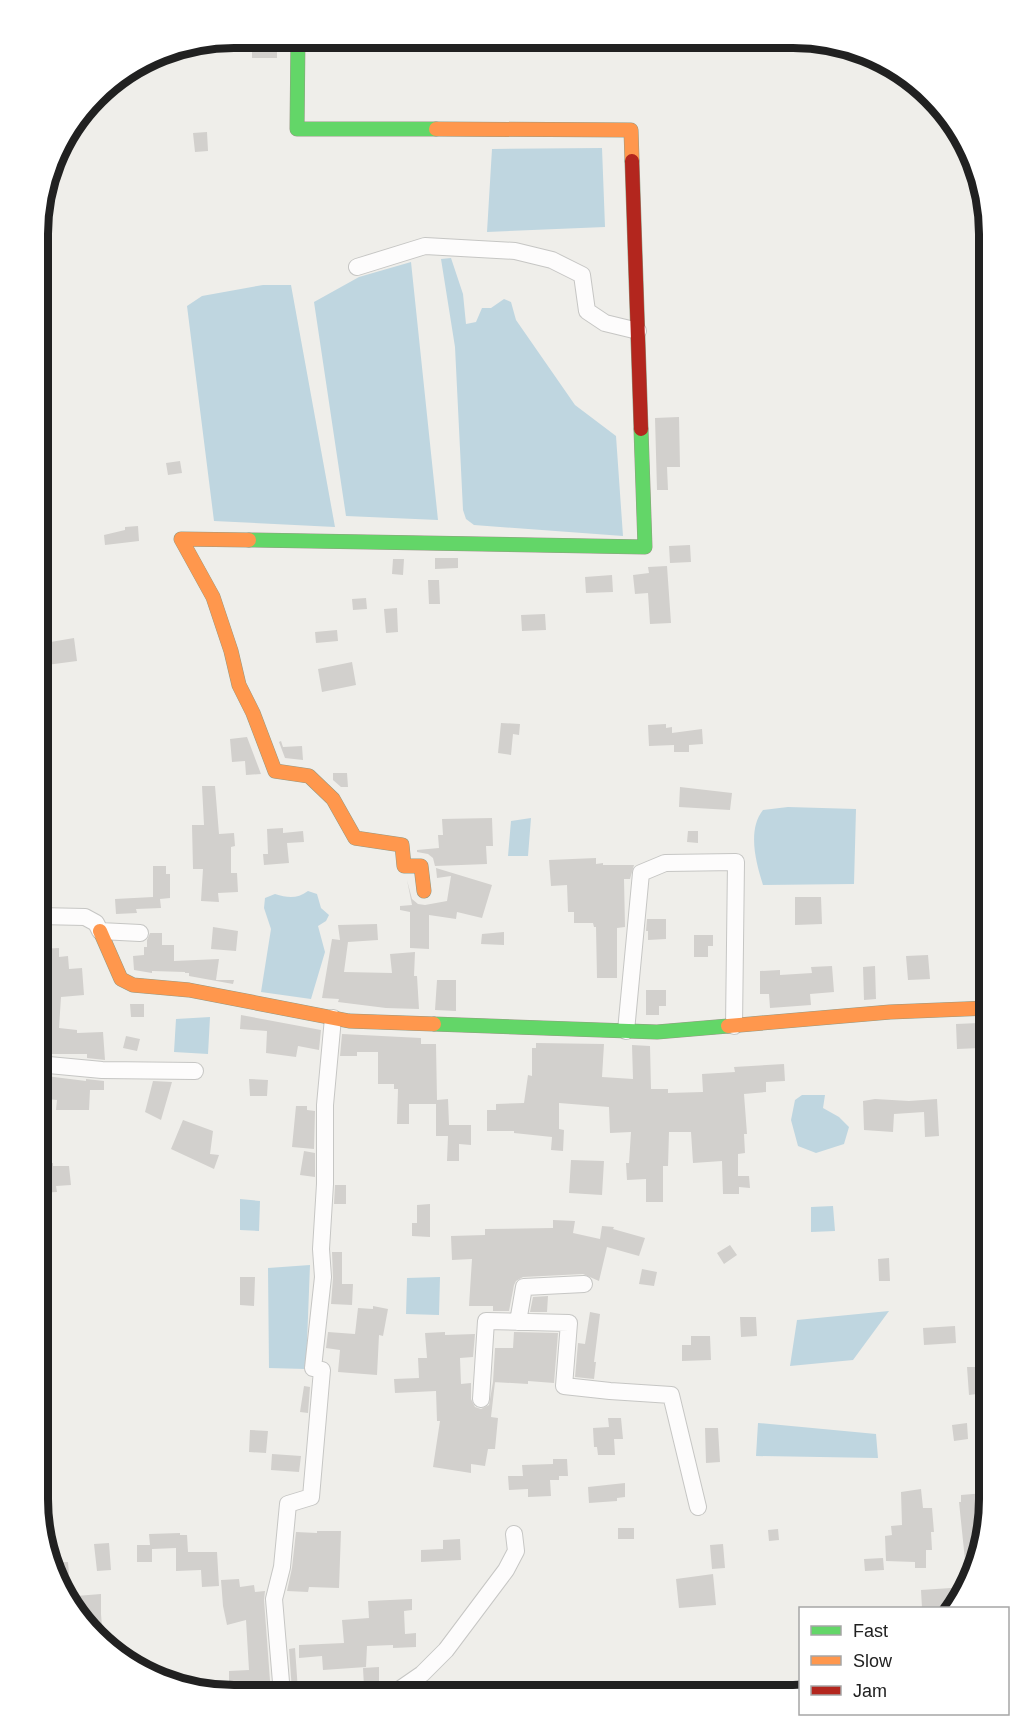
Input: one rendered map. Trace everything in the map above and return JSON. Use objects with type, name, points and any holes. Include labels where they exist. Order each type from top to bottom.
[{"type":"street","points":[[298,48],[297,129],[631,130],[645,547],[181,539],[213,597],[231,651],[239,685],[253,713],[275,771],[309,776],[333,799],[355,838],[402,845],[404,866],[421,866],[424,891]]},
{"type":"street","points":[[357,267],[425,246],[515,251],[552,260],[582,275],[587,310],[604,323],[638,331]]},
{"type":"street","points":[[626,1031],[641,873],[665,863],[736,862],[735,1026]]},
{"type":"street","points":[[48,916],[85,917],[96,923],[121,980],[126,984],[173,987],[349,1021],[657,1032],[890,1012],[979,1008]]},
{"type":"street","points":[[100,931],[140,933]]},
{"type":"street","points":[[281,1685],[274,1599],[282,1567],[288,1504],[311,1497],[322,1370],[313,1368],[323,1277],[321,1248],[325,1184],[325,1105],[333,1018]]},
{"type":"street","points":[[48,1065],[102,1071],[195,1071]]},
{"type":"street","points":[[519,1322],[524,1287],[584,1284]]},
{"type":"street","points":[[481,1399],[486,1321],[569,1323],[564,1386],[671,1395],[698,1507]]},
{"type":"street","points":[[406,1685],[422,1674],[446,1650],[506,1570],[516,1551],[514,1534]]},
{"type":"water","points":[[602,148],[605,227],[487,232],[492,149]]},
{"type":"water","points":[[451,258],[463,294],[466,324],[476,322],[482,308],[491,308],[504,299],[511,302],[516,320],[575,405],[616,436],[623,536],[474,525],[466,519],[463,510],[455,347],[441,259]]},
{"type":"water","points":[[411,262],[438,520],[346,516],[314,302],[359,277]]},
{"type":"water","points":[[263,285],[291,285],[335,527],[214,521],[187,306],[202,296]]},
{"type":"water","points":[[788,807],[856,809],[854,884],[763,885],[754,847],[755,827],[763,810]]},
{"type":"water","points":[[531,818],[528,856],[508,856],[511,821]]},
{"type":"water","points":[[308,891],[317,894],[321,908],[329,915],[326,921],[318,926],[325,952],[311,999],[261,992],[271,929],[264,908],[265,898],[275,894],[296,897]]},
{"type":"water","points":[[210,1017],[208,1054],[174,1052],[176,1019]]},
{"type":"water","points":[[802,1095],[825,1095],[823,1108],[839,1117],[849,1127],[844,1144],[816,1153],[798,1146],[791,1120],[795,1100]]},
{"type":"water","points":[[240,1199],[260,1201],[259,1231],[240,1230]]},
{"type":"water","points":[[833,1206],[835,1231],[811,1232],[811,1207]]},
{"type":"water","points":[[310,1265],[306,1369],[269,1368],[268,1268]]},
{"type":"water","points":[[440,1277],[439,1315],[406,1314],[407,1278]]},
{"type":"water","points":[[889,1311],[853,1360],[790,1366],[797,1320]]},
{"type":"water","points":[[758,1423],[876,1434],[878,1458],[756,1456]]},
{"type":"building","points":[[252,48],[277,48],[277,58],[252,58]]},
{"type":"building","points":[[207,132],[208,151],[195,152],[193,133]]},
{"type":"building","points":[[679,417],[680,467],[667,467],[668,490],[657,490],[655,418]]},
{"type":"building","points":[[180,461],[182,473],[168,475],[166,463]]},
{"type":"building","points":[[138,526],[139,541],[105,545],[104,535],[125,530],[125,527]]},
{"type":"building","points":[[690,545],[691,562],[670,563],[669,546]]},
{"type":"building","points":[[435,558],[458,558],[458,568],[435,569]]},
{"type":"building","points":[[393,559],[404,559],[403,575],[392,574]]},
{"type":"building","points":[[667,566],[671,623],[650,624],[648,593],[635,594],[633,575],[649,573],[648,567]]},
{"type":"building","points":[[612,575],[613,592],[586,593],[585,577]]},
{"type":"building","points":[[428,580],[439,580],[440,604],[429,604]]},
{"type":"building","points":[[366,598],[367,609],[353,610],[352,599]]},
{"type":"building","points":[[397,608],[398,632],[386,633],[384,609]]},
{"type":"building","points":[[545,614],[546,630],[522,631],[521,615]]},
{"type":"building","points":[[337,630],[338,641],[316,643],[315,632]]},
{"type":"building","points":[[74,638],[77,661],[48,665],[48,642]]},
{"type":"building","points":[[352,662],[356,685],[322,692],[318,669]]},
{"type":"building","points":[[501,723],[520,724],[519,735],[513,734],[511,755],[498,753]]},
{"type":"building","points":[[666,724],[666,728],[672,727],[672,733],[702,729],[703,744],[689,745],[689,752],[674,752],[674,745],[649,746],[648,725]]},
{"type":"building","points":[[247,737],[261,774],[246,775],[245,761],[232,762],[230,739]]},
{"type":"building","points":[[281,741],[283,747],[302,746],[303,760],[285,758],[279,742]]},
{"type":"building","points":[[333,773],[347,773],[348,787],[341,787],[333,780]]},
{"type":"building","points":[[202,786],[215,786],[219,834],[234,833],[235,846],[231,847],[231,873],[237,873],[238,892],[218,893],[219,902],[201,901],[203,869],[193,869],[192,825],[204,825]]},
{"type":"building","points":[[680,787],[732,793],[730,810],[679,807]]},
{"type":"building","points":[[492,818],[493,846],[486,846],[487,864],[435,866],[433,858],[428,854],[417,852],[417,850],[439,848],[438,835],[443,835],[442,819]]},
{"type":"building","points":[[283,828],[283,833],[303,831],[304,842],[287,843],[289,863],[264,865],[263,854],[268,854],[267,829]]},
{"type":"building","points":[[688,831],[698,831],[698,843],[687,842]]},
{"type":"building","points":[[596,858],[596,864],[634,865],[630,879],[624,879],[625,927],[617,928],[617,978],[597,978],[596,927],[593,923],[574,923],[574,912],[568,912],[567,885],[551,886],[549,860]]},
{"type":"building","points":[[153,866],[166,866],[166,874],[170,874],[170,898],[160,899],[161,908],[136,909],[137,913],[116,914],[115,899],[153,897]]},
{"type":"building","points":[[436,868],[492,885],[482,918],[457,912],[456,919],[429,915],[429,949],[410,948],[410,912],[400,910],[400,906],[412,905],[407,880],[412,899],[418,904],[447,901],[451,876],[437,878]]},
{"type":"building","points":[[795,897],[821,897],[822,924],[795,925]]},
{"type":"building","points":[[647,919],[666,919],[666,939],[648,940]]},
{"type":"building","points":[[377,924],[378,940],[348,942],[344,972],[392,973],[390,954],[415,952],[414,976],[417,976],[419,1009],[386,1008],[322,998],[332,939],[340,940],[338,925]]},
{"type":"building","points":[[213,927],[238,931],[236,951],[211,949]]},
{"type":"building","points":[[504,932],[504,945],[481,944],[482,934]]},
{"type":"building","points":[[150,933],[162,933],[162,945],[174,945],[174,961],[219,959],[216,980],[234,980],[233,984],[189,976],[189,973],[185,972],[152,971],[152,973],[134,970],[133,956],[144,955],[144,947],[147,947]]},
{"type":"building","points":[[694,935],[713,935],[713,946],[708,946],[708,957],[694,957]]},
{"type":"building","points":[[59,948],[59,957],[68,956],[69,969],[82,968],[84,995],[61,997],[59,1028],[77,1030],[77,1033],[103,1032],[105,1060],[87,1058],[87,1054],[48,1054],[48,949]]},
{"type":"building","points":[[928,955],[930,979],[908,980],[906,956]]},
{"type":"building","points":[[832,966],[834,992],[810,994],[811,1005],[770,1008],[769,994],[760,994],[760,971],[780,970],[780,975],[812,973],[811,967]]},
{"type":"building","points":[[875,966],[876,999],[864,1000],[863,967]]},
{"type":"building","points":[[437,980],[456,980],[456,1011],[435,1010]]},
{"type":"building","points":[[646,990],[666,990],[666,1006],[659,1006],[659,1015],[646,1015]]},
{"type":"building","points":[[130,1004],[144,1004],[144,1017],[131,1017]]},
{"type":"building","points":[[241,1015],[321,1030],[319,1050],[298,1046],[296,1057],[266,1053],[267,1031],[240,1029]]},
{"type":"building","points":[[979,1023],[979,1048],[957,1049],[956,1024]]},
{"type":"building","points":[[342,1034],[421,1038],[421,1044],[436,1044],[437,1100],[448,1099],[449,1125],[471,1125],[471,1145],[459,1144],[459,1161],[447,1161],[448,1136],[436,1136],[436,1104],[409,1104],[409,1124],[397,1124],[398,1089],[394,1089],[394,1084],[378,1084],[378,1052],[357,1052],[357,1056],[340,1056]]},
{"type":"building","points":[[126,1036],[140,1039],[137,1051],[123,1048]]},
{"type":"building","points":[[536,1043],[604,1044],[602,1077],[633,1079],[632,1045],[650,1046],[651,1089],[668,1089],[668,1093],[703,1092],[702,1074],[735,1072],[734,1067],[784,1064],[785,1081],[766,1082],[766,1092],[744,1094],[747,1134],[744,1134],[745,1153],[738,1154],[738,1176],[749,1176],[750,1188],[739,1187],[739,1194],[723,1194],[722,1161],[693,1163],[691,1132],[669,1132],[668,1166],[663,1166],[663,1202],[646,1202],[646,1179],[627,1180],[626,1163],[629,1163],[631,1132],[610,1133],[609,1107],[559,1103],[559,1129],[564,1130],[563,1151],[551,1150],[552,1137],[514,1133],[514,1131],[487,1131],[487,1110],[496,1110],[496,1104],[524,1103],[528,1075],[532,1076],[532,1048],[536,1048]]},
{"type":"building","points":[[48,1076],[104,1081],[104,1090],[90,1090],[89,1110],[56,1110],[57,1100],[48,1099]]},
{"type":"building","points":[[249,1079],[268,1080],[267,1096],[250,1096]]},
{"type":"building","points":[[153,1081],[172,1082],[161,1120],[145,1112]]},
{"type":"building","points":[[875,1099],[909,1101],[937,1099],[939,1136],[925,1137],[924,1112],[894,1114],[893,1132],[864,1130],[863,1101]]},
{"type":"building","points":[[296,1106],[307,1106],[307,1110],[315,1111],[314,1149],[292,1147]]},
{"type":"building","points":[[183,1120],[213,1131],[210,1154],[219,1155],[214,1169],[171,1149]]},
{"type":"building","points":[[304,1151],[315,1153],[315,1177],[300,1175]]},
{"type":"building","points":[[571,1160],[604,1161],[602,1195],[569,1193]]},
{"type":"building","points":[[48,1163],[53,1163],[53,1166],[69,1166],[71,1185],[56,1186],[57,1192],[48,1192]]},
{"type":"building","points":[[335,1185],[346,1185],[346,1204],[334,1204]]},
{"type":"building","points":[[430,1204],[430,1237],[412,1236],[412,1223],[417,1223],[417,1205]]},
{"type":"building","points":[[553,1220],[575,1221],[573,1233],[600,1239],[602,1226],[614,1227],[613,1229],[645,1238],[639,1256],[607,1247],[599,1281],[583,1274],[523,1277],[514,1285],[509,1311],[493,1311],[493,1306],[469,1306],[472,1259],[452,1260],[451,1236],[485,1235],[485,1229],[553,1228]]},
{"type":"building","points":[[730,1245],[737,1255],[724,1264],[717,1253]]},
{"type":"building","points":[[332,1252],[342,1252],[342,1284],[353,1284],[352,1305],[331,1304]]},
{"type":"building","points":[[889,1258],[890,1281],[879,1281],[878,1259]]},
{"type":"building","points":[[642,1269],[657,1272],[654,1286],[639,1284]]},
{"type":"building","points":[[240,1277],[255,1277],[254,1306],[240,1305]]},
{"type":"building","points":[[548,1296],[547,1312],[530,1312],[533,1297]]},
{"type":"building","points":[[373,1306],[388,1309],[383,1336],[379,1335],[377,1375],[338,1372],[340,1350],[326,1348],[328,1332],[355,1334],[358,1308],[373,1309]]},
{"type":"building","points":[[590,1312],[600,1314],[594,1379],[575,1377],[578,1343],[585,1344]]},
{"type":"building","points":[[740,1317],[756,1317],[757,1336],[741,1337]]},
{"type":"building","points":[[955,1326],[956,1343],[924,1345],[923,1328]]},
{"type":"building","points":[[445,1332],[445,1335],[475,1334],[473,1357],[460,1358],[461,1384],[471,1383],[471,1399],[475,1407],[481,1409],[489,1405],[493,1382],[495,1382],[491,1417],[498,1418],[495,1449],[488,1449],[485,1466],[471,1464],[471,1473],[433,1467],[440,1421],[437,1421],[436,1391],[395,1393],[394,1379],[419,1378],[418,1358],[427,1358],[425,1333]]},
{"type":"building","points":[[514,1332],[558,1333],[554,1383],[493,1382],[495,1348],[513,1348]]},
{"type":"building","points":[[691,1336],[710,1336],[711,1360],[682,1361],[682,1345],[691,1345]]},
{"type":"building","points":[[967,1367],[979,1367],[979,1394],[969,1395]]},
{"type":"building","points":[[304,1386],[310,1387],[308,1413],[300,1412]]},
{"type":"building","points":[[608,1418],[621,1418],[623,1439],[614,1439],[615,1455],[598,1455],[597,1447],[594,1447],[593,1428],[609,1427]]},
{"type":"building","points":[[967,1423],[968,1439],[954,1441],[952,1425]]},
{"type":"building","points":[[705,1428],[718,1428],[720,1462],[706,1463]]},
{"type":"building","points":[[250,1430],[268,1431],[266,1453],[249,1452]]},
{"type":"building","points":[[272,1454],[301,1456],[299,1472],[271,1470]]},
{"type":"building","points":[[553,1459],[567,1459],[568,1476],[559,1476],[559,1480],[550,1480],[551,1496],[528,1497],[528,1489],[509,1490],[508,1476],[523,1476],[522,1465],[553,1464]]},
{"type":"building","points":[[625,1483],[625,1497],[617,1498],[617,1501],[589,1503],[588,1487]]},
{"type":"building","points":[[921,1489],[923,1508],[932,1508],[934,1532],[931,1532],[932,1550],[926,1550],[926,1568],[915,1568],[915,1562],[886,1561],[885,1536],[892,1535],[891,1526],[902,1525],[901,1492]]},
{"type":"building","points":[[979,1494],[979,1511],[969,1560],[965,1560],[959,1502],[961,1502],[961,1495]]},
{"type":"building","points":[[618,1528],[634,1528],[634,1539],[618,1539]]},
{"type":"building","points":[[778,1529],[779,1540],[769,1541],[768,1530]]},
{"type":"building","points":[[317,1531],[341,1531],[339,1588],[309,1587],[308,1592],[287,1591],[296,1532],[317,1533]]},
{"type":"building","points":[[180,1533],[180,1535],[187,1535],[188,1552],[217,1552],[219,1586],[202,1587],[201,1570],[176,1571],[176,1548],[152,1549],[152,1562],[137,1562],[137,1545],[150,1545],[149,1534]]},
{"type":"building","points":[[460,1539],[461,1560],[421,1562],[421,1550],[443,1549],[443,1540]]},
{"type":"building","points":[[109,1543],[111,1570],[97,1571],[94,1544]]},
{"type":"building","points":[[723,1544],[725,1568],[712,1569],[710,1545]]},
{"type":"building","points":[[883,1558],[884,1570],[865,1571],[864,1559]]},
{"type":"building","points":[[59,1562],[68,1562],[70,1586],[62,1570]]},
{"type":"building","points":[[713,1574],[716,1605],[679,1608],[676,1579]]},
{"type":"building","points":[[239,1579],[240,1587],[254,1585],[255,1592],[265,1591],[270,1685],[229,1685],[229,1671],[249,1670],[246,1620],[227,1625],[221,1580]]},
{"type":"building","points":[[956,1588],[944,1607],[922,1607],[921,1590]]},
{"type":"building","points":[[101,1594],[102,1629],[86,1612],[76,1596]]},
{"type":"building","points":[[412,1599],[412,1610],[404,1611],[405,1634],[416,1633],[416,1647],[367,1646],[366,1667],[323,1670],[322,1656],[299,1658],[299,1645],[344,1643],[342,1620],[369,1618],[368,1601]]},
{"type":"building","points":[[295,1648],[298,1685],[292,1685],[289,1649]]},
{"type":"building","points":[[379,1667],[379,1685],[364,1685],[363,1668]]},
{"type":"traffic: fast","points":[[298,48],[297,129],[436,129]]},
{"type":"traffic: fast","points":[[249,540],[645,547],[641,429]]},
{"type":"traffic: fast","points":[[434,1024],[657,1032],[728,1026]]},
{"type":"traffic: slow","points":[[436,129],[631,130],[632,161]]},
{"type":"traffic: slow","points":[[249,540],[181,539],[213,597],[231,651],[239,685],[253,713],[275,771],[309,776],[333,799],[355,838],[402,845],[404,866],[421,866],[424,891]]},
{"type":"traffic: slow","points":[[100,931],[121,979],[133,985],[189,990],[349,1021],[434,1024]]},
{"type":"traffic: slow","points":[[728,1026],[890,1012],[979,1008]]},
{"type":"traffic: jam","points":[[632,161],[641,429]]}]
